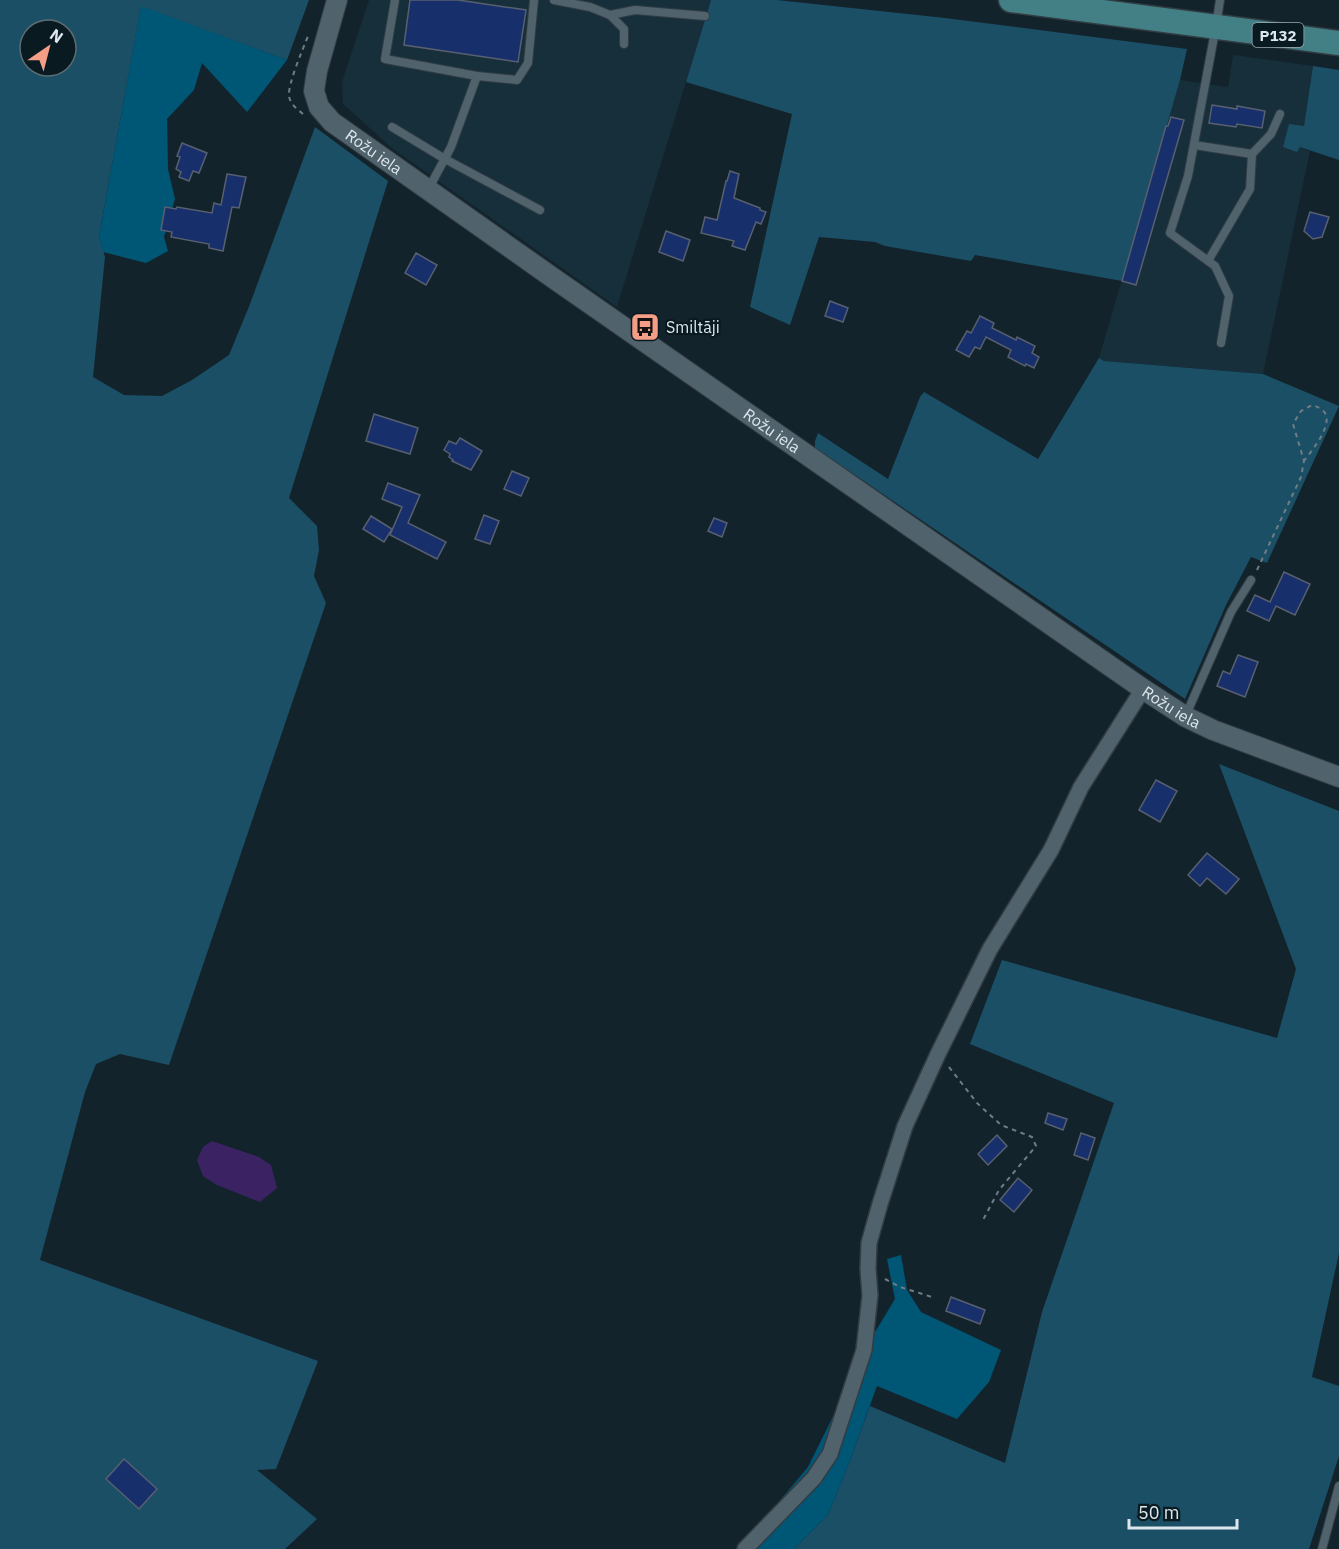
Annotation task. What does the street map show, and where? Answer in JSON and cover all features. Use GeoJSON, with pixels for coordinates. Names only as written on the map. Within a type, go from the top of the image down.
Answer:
{"type":"FeatureCollection","features":[{"type":"Feature","properties":{"kind":"main road","name":"P132"},"geometry":{"type":"LineString","coordinates":[[1011,0],[1339,44]]}},
{"type":"Feature","properties":{"kind":"street","name":"Rožu iela"},"geometry":{"type":"LineString","coordinates":[[337,0],[317,71],[314,91],[319,107],[332,122],[1186,717],[1213,730],[1339,777]]}},
{"type":"Feature","properties":{"kind":"street"},"geometry":{"type":"LineString","coordinates":[[744,1549],[814,1478],[830,1454],[864,1350],[870,1295],[869,1243],[906,1126],[938,1054],[990,949],[1051,850],[1081,787],[1143,689]]}},
{"type":"Feature","properties":{"kind":"lane"},"geometry":{"type":"LineString","coordinates":[[395,0],[385,60],[477,76],[517,80],[528,63],[534,0]]}},
{"type":"Feature","properties":{"kind":"lane"},"geometry":{"type":"LineString","coordinates":[[554,0],[590,6],[610,15],[624,29],[624,44]]}},
{"type":"Feature","properties":{"kind":"lane"},"geometry":{"type":"LineString","coordinates":[[1220,0],[1188,176],[1170,233],[1215,266],[1229,296],[1221,343]]}},
{"type":"Feature","properties":{"kind":"lane"},"geometry":{"type":"LineString","coordinates":[[610,15],[635,10],[705,16]]}},
{"type":"Feature","properties":{"kind":"lane"},"geometry":{"type":"LineString","coordinates":[[428,190],[451,147],[477,76]]}},
{"type":"Feature","properties":{"kind":"lane"},"geometry":{"type":"LineString","coordinates":[[1208,261],[1250,189],[1252,154],[1271,134],[1280,114]]}},
{"type":"Feature","properties":{"kind":"lane"},"geometry":{"type":"LineString","coordinates":[[392,127],[445,159],[540,210]]}},
{"type":"Feature","properties":{"kind":"lane"},"geometry":{"type":"LineString","coordinates":[[1194,145],[1252,154]]}},
{"type":"Feature","properties":{"kind":"lane"},"geometry":{"type":"LineString","coordinates":[[1186,717],[1231,612],[1251,580]]}},
{"type":"Feature","properties":{"kind":"lane"},"geometry":{"type":"LineString","coordinates":[[1322,1549],[1339,1486]]}},
{"type":"Feature","properties":{"kind":"path"},"geometry":{"type":"LineString","coordinates":[[1251,580],[1301,477],[1304,461],[1321,438],[1327,423],[1326,414],[1312,405],[1301,411],[1293,424],[1304,461]]}},
{"type":"Feature","properties":{"kind":"path"},"geometry":{"type":"LineString","coordinates":[[938,1054],[977,1103],[1001,1125],[1032,1137],[1036,1146],[999,1190],[983,1220]]}},
{"type":"Feature","properties":{"kind":"path"},"geometry":{"type":"LineString","coordinates":[[868,1269],[900,1287],[932,1298]]}},
{"type":"Feature","properties":{"kind":"shaded area"},"geometry":{"type":"Polygon","coordinates":[[[0,0],[309,0],[287,60],[141,7],[99,236],[105,257],[93,377],[124,395],[162,396],[192,380],[229,355],[315,127],[388,181],[289,498],[317,526],[319,550],[314,576],[326,603],[169,1065],[120,1054],[96,1064],[85,1092],[40,1260],[318,1361],[276,1469],[257,1470],[317,1519],[285,1549],[0,1549],[0,0]]]}},
{"type":"Feature","properties":{"kind":"shaded area"},"geometry":{"type":"Polygon","coordinates":[[[369,0],[711,0],[617,307],[393,149],[343,104],[342,82],[369,0]]]}},
{"type":"Feature","properties":{"kind":"shaded area"},"geometry":{"type":"Polygon","coordinates":[[[711,0],[777,0],[945,18],[1187,49],[1122,281],[975,255],[971,261],[885,246],[875,242],[819,237],[790,325],[750,307],[792,114],[686,82],[711,0]]]}},
{"type":"Feature","properties":{"kind":"shaded area"},"geometry":{"type":"Polygon","coordinates":[[[141,6],[287,60],[247,112],[202,63],[194,90],[167,119],[168,169],[175,199],[164,237],[168,251],[146,263],[103,252],[99,236],[141,6]]]}},
{"type":"Feature","properties":{"kind":"shaded area"},"geometry":{"type":"Polygon","coordinates":[[[1233,55],[1313,66],[1304,126],[1297,152],[1299,147],[1310,151],[1263,374],[1104,361],[1099,358],[1180,80],[1228,87],[1233,55]]]}},
{"type":"Feature","properties":{"kind":"shaded area"},"geometry":{"type":"Polygon","coordinates":[[[1313,66],[1339,70],[1339,160],[1300,147],[1297,152],[1283,147],[1289,124],[1304,126],[1313,66]]]}},
{"type":"Feature","properties":{"kind":"shaded area"},"geometry":{"type":"Polygon","coordinates":[[[1099,358],[1104,361],[1263,374],[1339,406],[1267,563],[1251,557],[1226,605],[1185,699],[815,448],[818,433],[888,479],[924,392],[1038,459],[1099,358]]]}},
{"type":"Feature","properties":{"kind":"shaded area"},"geometry":{"type":"Polygon","coordinates":[[[1219,764],[1339,811],[1339,1253],[1312,1377],[1339,1386],[1339,1456],[1309,1549],[794,1549],[828,1515],[870,1406],[1005,1463],[1042,1312],[1114,1103],[970,1044],[1002,960],[1277,1038],[1296,969],[1219,764]]]}},
{"type":"Feature","properties":{"kind":"shaded area"},"geometry":{"type":"Polygon","coordinates":[[[212,1141],[259,1157],[271,1165],[277,1188],[260,1202],[217,1185],[203,1176],[197,1160],[203,1147],[212,1141]]]}},
{"type":"Feature","properties":{"kind":"shaded area"},"geometry":{"type":"Polygon","coordinates":[[[901,1255],[907,1290],[921,1312],[1001,1350],[989,1382],[957,1419],[877,1386],[828,1515],[794,1549],[736,1549],[751,1535],[808,1467],[852,1378],[872,1344],[875,1332],[895,1299],[887,1259],[901,1255]]]}},
{"type":"Feature","properties":{"kind":"building"},"geometry":{"type":"Polygon","coordinates":[[[410,0],[458,0],[526,10],[518,62],[404,45],[410,0]]]}},
{"type":"Feature","properties":{"kind":"building"},"geometry":{"type":"Polygon","coordinates":[[[1212,105],[1237,109],[1237,106],[1265,111],[1262,128],[1209,123],[1212,105]]]}},
{"type":"Feature","properties":{"kind":"building"},"geometry":{"type":"Polygon","coordinates":[[[1171,117],[1184,120],[1136,285],[1122,281],[1166,126],[1171,117]]]}},
{"type":"Feature","properties":{"kind":"building"},"geometry":{"type":"Polygon","coordinates":[[[182,143],[207,153],[199,173],[193,171],[189,181],[179,177],[181,172],[176,169],[180,157],[177,156],[182,143]]]}},
{"type":"Feature","properties":{"kind":"building"},"geometry":{"type":"Polygon","coordinates":[[[730,171],[739,174],[734,198],[766,212],[761,224],[756,222],[745,250],[732,246],[734,241],[701,233],[705,217],[717,220],[730,171]]]}},
{"type":"Feature","properties":{"kind":"building"},"geometry":{"type":"Polygon","coordinates":[[[227,174],[246,177],[239,208],[232,207],[223,251],[209,248],[209,244],[171,237],[172,232],[161,230],[165,207],[212,213],[214,203],[221,205],[227,174]]]}},
{"type":"Feature","properties":{"kind":"building"},"geometry":{"type":"Polygon","coordinates":[[[1310,212],[1329,217],[1322,237],[1313,239],[1304,231],[1310,212]]]}},
{"type":"Feature","properties":{"kind":"building"},"geometry":{"type":"Polygon","coordinates":[[[666,231],[690,240],[683,261],[659,252],[666,231]]]}},
{"type":"Feature","properties":{"kind":"building"},"geometry":{"type":"Polygon","coordinates":[[[416,253],[437,265],[426,285],[405,273],[416,253]]]}},
{"type":"Feature","properties":{"kind":"building"},"geometry":{"type":"Polygon","coordinates":[[[830,301],[848,308],[843,322],[825,316],[830,301]]]}},
{"type":"Feature","properties":{"kind":"building"},"geometry":{"type":"Polygon","coordinates":[[[980,316],[994,323],[992,328],[1016,340],[1017,337],[1035,346],[1032,353],[1039,357],[1034,368],[1008,357],[1011,350],[986,337],[980,349],[975,347],[969,357],[956,350],[967,331],[971,333],[980,316]]]}},
{"type":"Feature","properties":{"kind":"building"},"geometry":{"type":"Polygon","coordinates":[[[374,414],[418,428],[410,454],[366,441],[374,414]]]}},
{"type":"Feature","properties":{"kind":"building"},"geometry":{"type":"Polygon","coordinates":[[[460,438],[482,451],[471,470],[452,461],[450,454],[444,450],[449,441],[456,444],[460,438]]]}},
{"type":"Feature","properties":{"kind":"building"},"geometry":{"type":"Polygon","coordinates":[[[512,471],[529,478],[521,496],[504,489],[512,471]]]}},
{"type":"Feature","properties":{"kind":"building"},"geometry":{"type":"Polygon","coordinates":[[[388,483],[420,495],[408,523],[446,542],[437,559],[390,535],[402,507],[382,499],[388,483]]]}},
{"type":"Feature","properties":{"kind":"building"},"geometry":{"type":"Polygon","coordinates":[[[484,515],[499,521],[490,544],[475,539],[484,515]]]}},
{"type":"Feature","properties":{"kind":"building"},"geometry":{"type":"Polygon","coordinates":[[[371,516],[392,529],[384,542],[363,529],[371,516]]]}},
{"type":"Feature","properties":{"kind":"building"},"geometry":{"type":"Polygon","coordinates":[[[714,518],[727,523],[722,537],[708,531],[714,518]]]}},
{"type":"Feature","properties":{"kind":"building"},"geometry":{"type":"Polygon","coordinates":[[[1284,572],[1310,584],[1295,615],[1276,606],[1269,621],[1247,611],[1255,595],[1270,602],[1284,572]]]}},
{"type":"Feature","properties":{"kind":"building"},"geometry":{"type":"Polygon","coordinates":[[[1238,655],[1258,662],[1245,697],[1217,686],[1223,671],[1230,674],[1238,655]]]}},
{"type":"Feature","properties":{"kind":"building"},"geometry":{"type":"Polygon","coordinates":[[[1156,780],[1177,791],[1160,822],[1139,810],[1156,780]]]}},
{"type":"Feature","properties":{"kind":"building"},"geometry":{"type":"Polygon","coordinates":[[[1207,853],[1239,879],[1226,894],[1207,878],[1200,886],[1188,875],[1207,853]]]}},
{"type":"Feature","properties":{"kind":"building"},"geometry":{"type":"Polygon","coordinates":[[[1048,1113],[1067,1119],[1063,1130],[1045,1123],[1048,1113]]]}},
{"type":"Feature","properties":{"kind":"building"},"geometry":{"type":"Polygon","coordinates":[[[1081,1133],[1095,1138],[1088,1160],[1074,1155],[1081,1133]]]}},
{"type":"Feature","properties":{"kind":"building"},"geometry":{"type":"Polygon","coordinates":[[[997,1135],[1007,1146],[988,1165],[978,1154],[997,1135]]]}},
{"type":"Feature","properties":{"kind":"building"},"geometry":{"type":"Polygon","coordinates":[[[1018,1178],[1032,1190],[1014,1212],[1000,1200],[1018,1178]]]}},
{"type":"Feature","properties":{"kind":"building"},"geometry":{"type":"Polygon","coordinates":[[[951,1297],[985,1310],[980,1324],[946,1311],[951,1297]]]}},
{"type":"Feature","properties":{"kind":"building"},"geometry":{"type":"Polygon","coordinates":[[[124,1459],[157,1489],[139,1509],[106,1479],[124,1459]]]}},
{"type":"Feature","properties":{"kind":"place","name":"Smiltāji"},"geometry":{"type":"Point","coordinates":[645,327]}}]}
